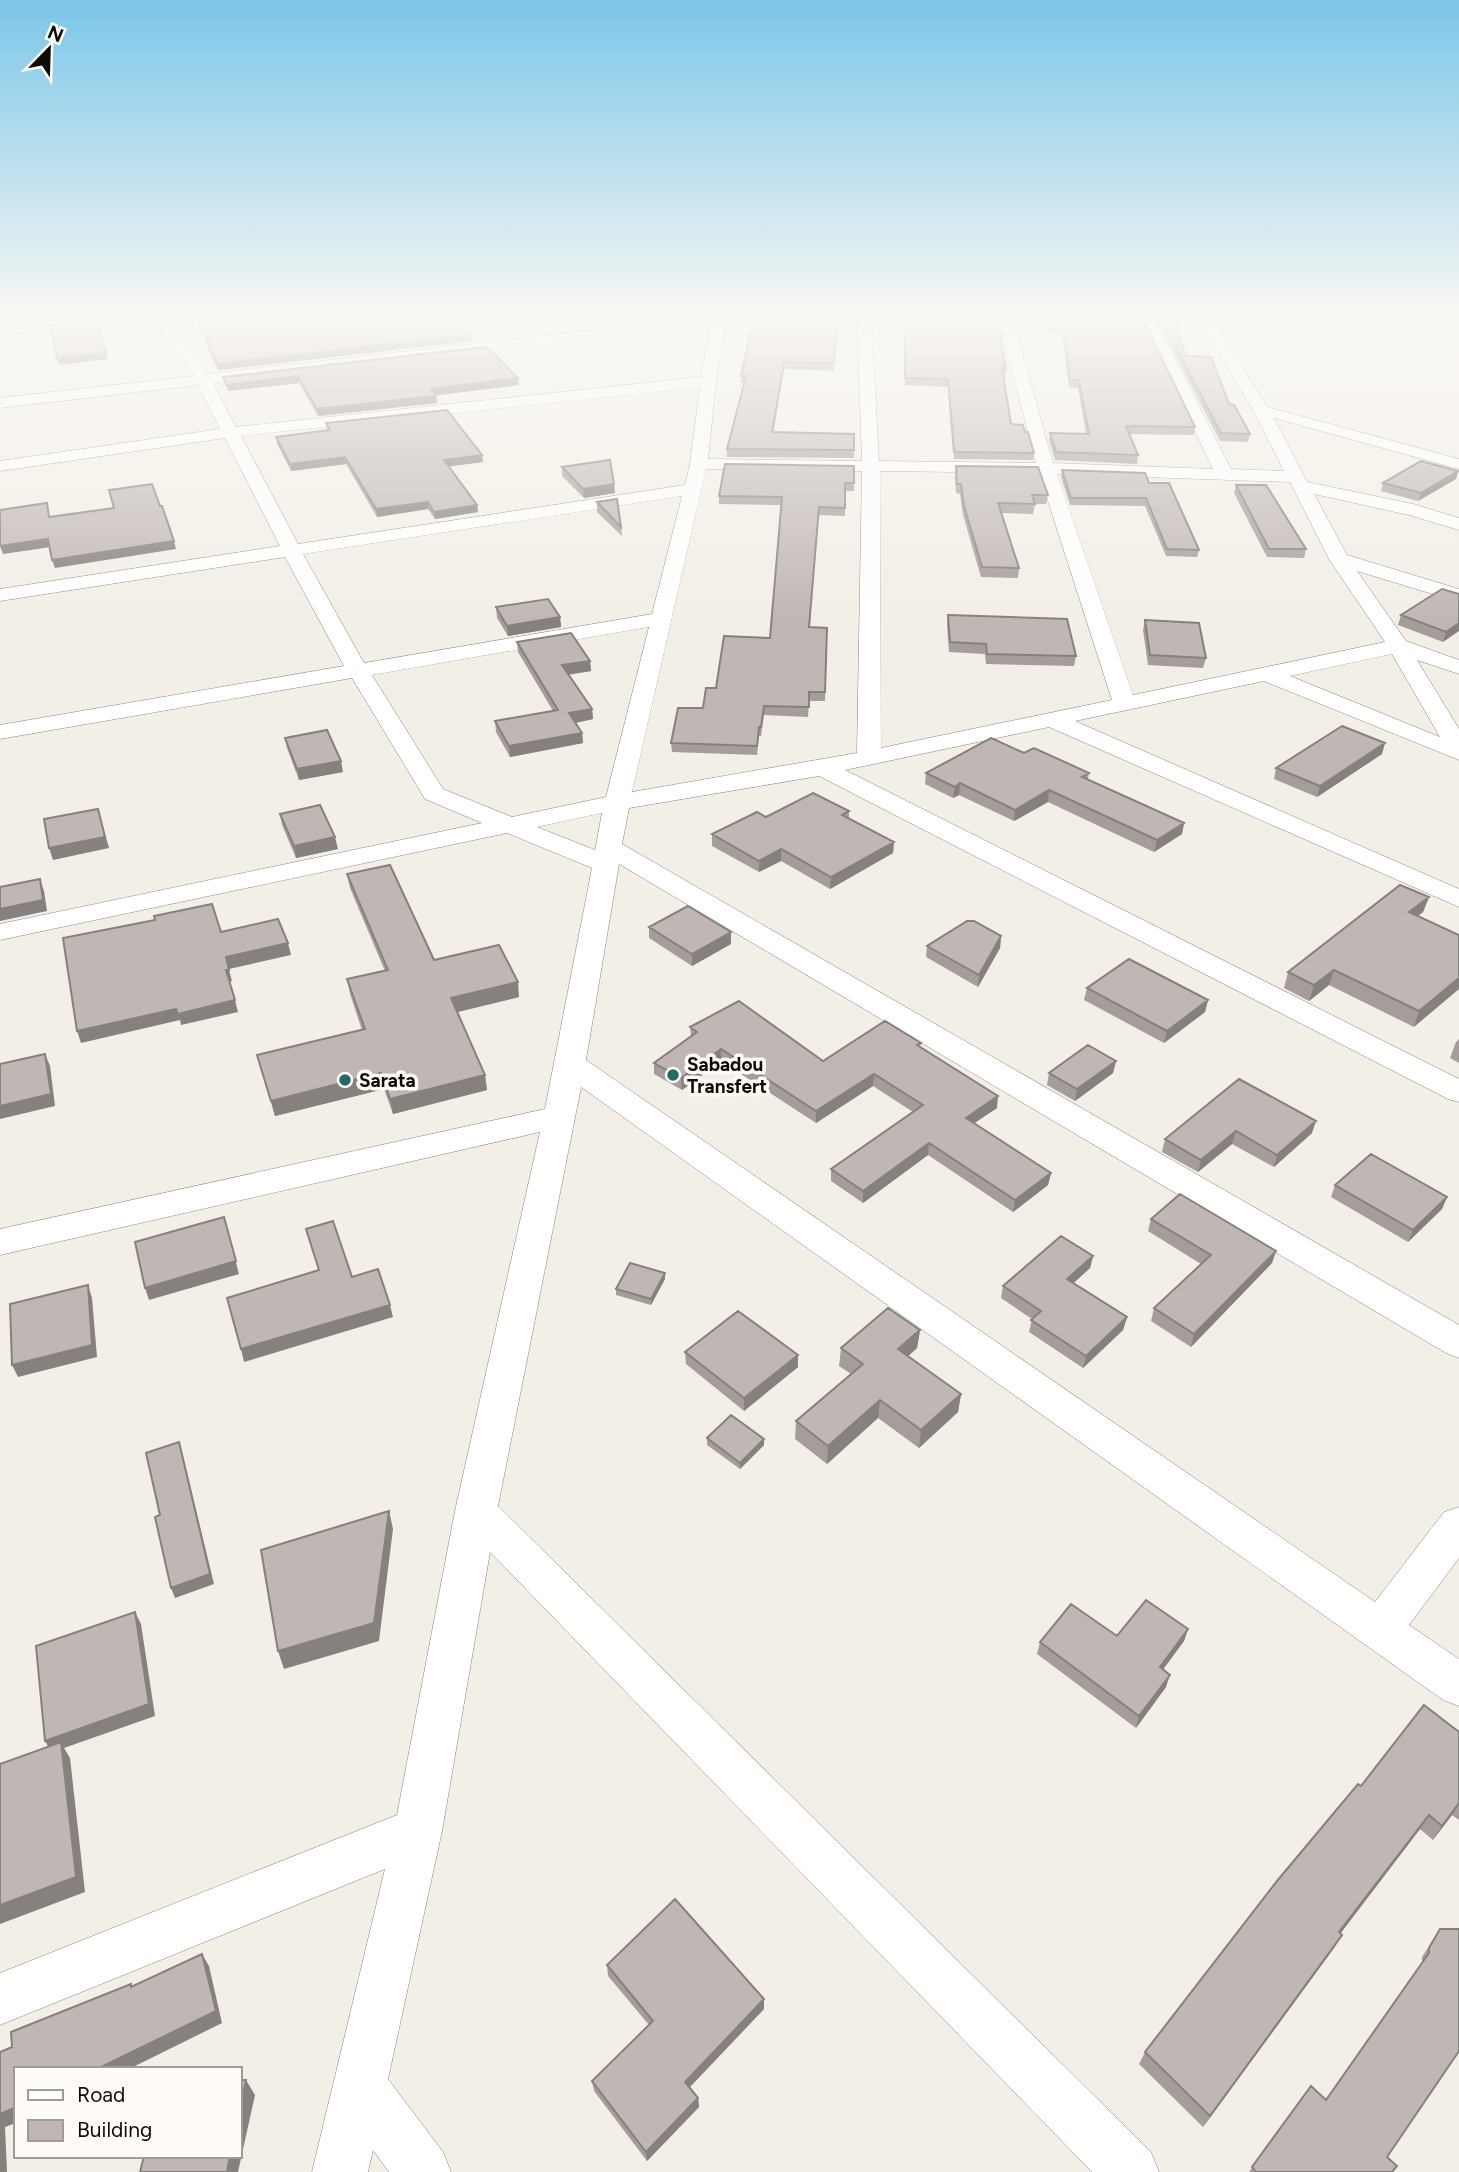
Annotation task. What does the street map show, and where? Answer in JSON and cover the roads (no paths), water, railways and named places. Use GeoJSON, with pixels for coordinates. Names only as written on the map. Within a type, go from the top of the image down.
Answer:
{"type":"FeatureCollection","features":[{"type":"Feature","properties":{"kind":"street"},"geometry":{"type":"LineString","coordinates":[[224,418],[290,549],[357,669],[434,794],[508,824],[607,856],[1459,1343]]}},
{"type":"Feature","properties":{"kind":"street"},"geometry":{"type":"LineString","coordinates":[[0,466],[232,432],[359,418]]}},
{"type":"Feature","properties":{"kind":"street"},"geometry":{"type":"LineString","coordinates":[[340,2172],[418,1831],[475,1511],[560,1116],[617,802],[696,477],[703,418]]}},
{"type":"Feature","properties":{"kind":"street"},"geometry":{"type":"LineString","coordinates":[[869,418],[871,464],[869,758]]}},
{"type":"Feature","properties":{"kind":"street"},"geometry":{"type":"LineString","coordinates":[[1033,418],[1046,468],[1124,703]]}},
{"type":"Feature","properties":{"kind":"street"},"geometry":{"type":"LineString","coordinates":[[1197,418],[1225,475]]}},
{"type":"Feature","properties":{"kind":"street"},"geometry":{"type":"LineString","coordinates":[[1265,418],[1339,559],[1398,646],[1459,751]]}},
{"type":"Feature","properties":{"kind":"street"},"geometry":{"type":"LineString","coordinates":[[1292,418],[1459,464]]}},
{"type":"Feature","properties":{"kind":"street"},"geometry":{"type":"LineString","coordinates":[[0,595],[290,549],[696,477],[871,464],[1225,475],[1299,482],[1459,524]]}},
{"type":"Feature","properties":{"kind":"street"},"geometry":{"type":"LineString","coordinates":[[1339,559],[1459,596]]}},
{"type":"Feature","properties":{"kind":"street"},"geometry":{"type":"LineString","coordinates":[[0,732],[661,619]]}},
{"type":"Feature","properties":{"kind":"street"},"geometry":{"type":"LineString","coordinates":[[0,932],[617,802],[822,768],[1398,646],[1459,667]]}},
{"type":"Feature","properties":{"kind":"street"},"geometry":{"type":"LineString","coordinates":[[1264,673],[1459,751]]}},
{"type":"Feature","properties":{"kind":"street"},"geometry":{"type":"LineString","coordinates":[[1053,720],[1459,898]]}},
{"type":"Feature","properties":{"kind":"street"},"geometry":{"type":"LineString","coordinates":[[822,768],[1459,1092]]}},
{"type":"Feature","properties":{"kind":"street"},"geometry":{"type":"LineString","coordinates":[[569,1063],[1459,1685]]}},
{"type":"Feature","properties":{"kind":"street"},"geometry":{"type":"LineString","coordinates":[[0,1242],[560,1116]]}},
{"type":"Feature","properties":{"kind":"street"},"geometry":{"type":"LineString","coordinates":[[475,1511],[1131,2172]]}},
{"type":"Feature","properties":{"kind":"street"},"geometry":{"type":"LineString","coordinates":[[1380,1630],[1459,1525]]}},
{"type":"Feature","properties":{"kind":"street"},"geometry":{"type":"LineString","coordinates":[[0,1999],[418,1831]]}},
{"type":"Feature","properties":{"kind":"street"},"geometry":{"type":"LineString","coordinates":[[360,2086],[423,2172]]}},
{"type":"Feature","properties":{"kind":"place","name":"Sabadou Transfert"},"geometry":{"type":"Point","coordinates":[673,1075]}},
{"type":"Feature","properties":{"kind":"place","name":"Sarata"},"geometry":{"type":"Point","coordinates":[345,1080]}}]}
